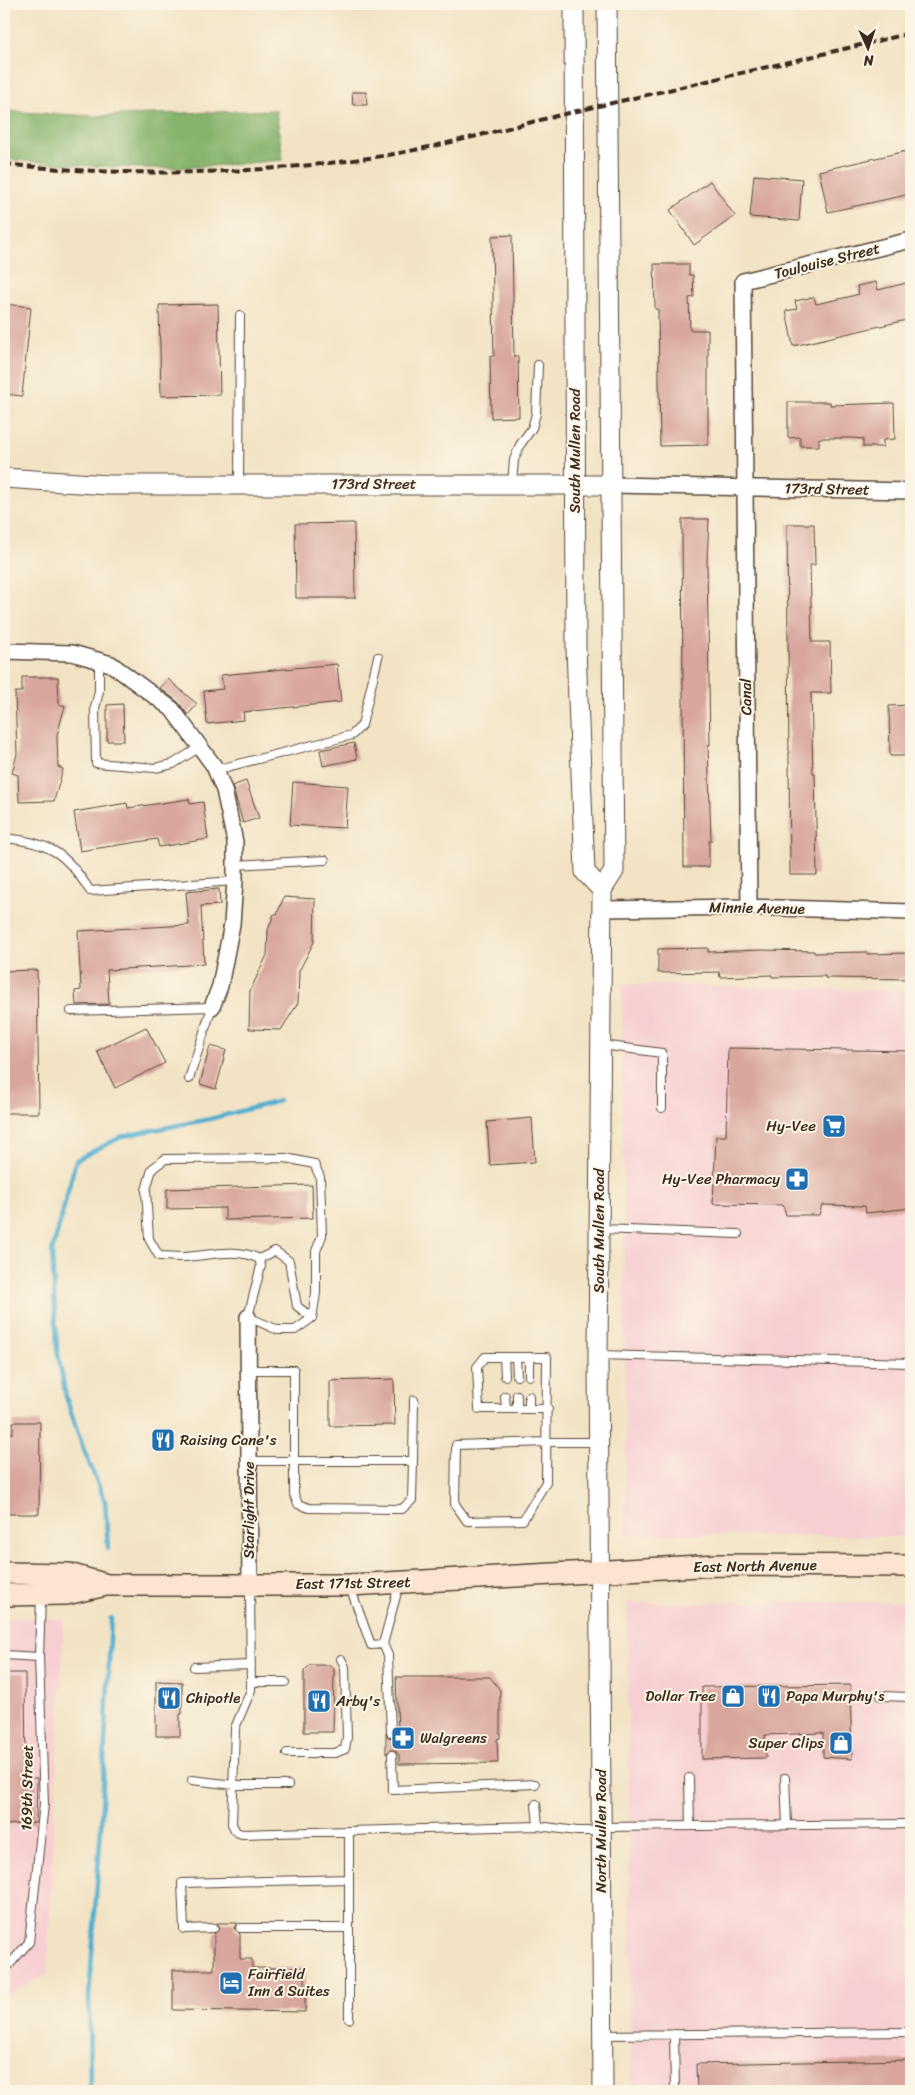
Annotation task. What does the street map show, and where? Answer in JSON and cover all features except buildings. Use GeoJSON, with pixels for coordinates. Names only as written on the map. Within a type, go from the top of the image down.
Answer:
{"type":"FeatureCollection","features":[{"type":"Feature","properties":{"kind":"main road","name":"East North Avenue"},"geometry":{"type":"LineString","coordinates":[[599,1571],[718,1565],[911,1566]]}},
{"type":"Feature","properties":{"kind":"main road","name":"East 171st Street"},"geometry":{"type":"LineString","coordinates":[[4,1595],[66,1594],[106,1585],[349,1585],[599,1571]]}},
{"type":"Feature","properties":{"kind":"main road","name":"East 171st Street"},"geometry":{"type":"LineString","coordinates":[[4,1573],[69,1574],[106,1585]]}},
{"type":"Feature","properties":{"kind":"main road"},"geometry":{"type":"LineString","coordinates":[[4,1582],[36,1574]]}},
{"type":"Feature","properties":{"kind":"street","name":"South Mullen Road"},"geometry":{"type":"LineString","coordinates":[[574,4],[576,649],[585,872],[602,890]]}},
{"type":"Feature","properties":{"kind":"street","name":"South Mullen Road"},"geometry":{"type":"LineString","coordinates":[[599,1571],[598,1355],[602,890],[614,871],[607,4]]}},
{"type":"Feature","properties":{"kind":"street","name":"Toulouise Street"},"geometry":{"type":"LineString","coordinates":[[744,486],[743,282],[911,240]]}},
{"type":"Feature","properties":{"kind":"street","name":"173rd Street"},"geometry":{"type":"LineString","coordinates":[[4,478],[108,485],[575,483],[911,491]]}},
{"type":"Feature","properties":{"kind":"street","name":"Canal"},"geometry":{"type":"LineString","coordinates":[[744,486],[749,907]]}},
{"type":"Feature","properties":{"kind":"street"},"geometry":{"type":"LineString","coordinates":[[4,651],[72,653],[111,664],[172,709],[215,770],[224,790],[235,842],[235,881],[228,942],[220,986],[212,1007]]}},
{"type":"Feature","properties":{"kind":"street","name":"Minnie Avenue"},"geometry":{"type":"LineString","coordinates":[[602,909],[749,907],[911,912]]}},
{"type":"Feature","properties":{"kind":"street","name":"Starlight Drive"},"geometry":{"type":"LineString","coordinates":[[248,1317],[250,1584]]}},
{"type":"Feature","properties":{"kind":"street","name":"North Mullen Road"},"geometry":{"type":"LineString","coordinates":[[599,1571],[603,2091]]}},
{"type":"Feature","properties":{"kind":"lane"},"geometry":{"type":"LineString","coordinates":[[239,484],[240,315]]}},
{"type":"Feature","properties":{"kind":"lane"},"geometry":{"type":"LineString","coordinates":[[512,483],[514,460],[520,445],[532,428],[536,414],[538,365]]}},
{"type":"Feature","properties":{"kind":"lane"},"geometry":{"type":"LineString","coordinates":[[215,770],[352,735],[362,725],[378,657]]}},
{"type":"Feature","properties":{"kind":"lane"},"geometry":{"type":"LineString","coordinates":[[99,661],[99,691],[95,708],[96,764],[155,768],[174,764],[200,747]]}},
{"type":"Feature","properties":{"kind":"lane"},"geometry":{"type":"LineString","coordinates":[[4,838],[29,840],[45,845],[63,857],[79,874],[90,891],[235,881]]}},
{"type":"Feature","properties":{"kind":"lane"},"geometry":{"type":"LineString","coordinates":[[235,865],[325,860]]}},
{"type":"Feature","properties":{"kind":"lane"},"geometry":{"type":"LineString","coordinates":[[71,1011],[212,1007],[188,1079]]}},
{"type":"Feature","properties":{"kind":"lane"},"geometry":{"type":"LineString","coordinates":[[600,1045],[662,1052],[662,1108]]}},
{"type":"Feature","properties":{"kind":"lane"},"geometry":{"type":"LineString","coordinates":[[259,1258],[261,1266],[248,1317],[278,1330],[295,1330],[312,1318],[316,1293],[316,1251],[322,1236],[320,1177],[314,1164],[286,1158],[165,1160],[152,1169],[146,1190],[149,1239],[160,1256],[184,1257],[225,1253],[250,1254],[259,1258],[276,1251],[289,1261],[297,1306],[312,1318]]}},
{"type":"Feature","properties":{"kind":"lane"},"geometry":{"type":"LineString","coordinates":[[599,1229],[738,1234]]}},
{"type":"Feature","properties":{"kind":"lane"},"geometry":{"type":"LineString","coordinates":[[598,1355],[911,1363]]}},
{"type":"Feature","properties":{"kind":"lane"},"geometry":{"type":"LineString","coordinates":[[548,1409],[478,1409],[477,1367],[485,1357],[547,1357],[548,1409],[548,1442],[546,1482],[523,1520],[467,1521],[456,1504],[456,1445],[548,1442],[598,1442]]}},
{"type":"Feature","properties":{"kind":"lane"},"geometry":{"type":"LineString","coordinates":[[504,1357],[505,1376]]}},
{"type":"Feature","properties":{"kind":"lane"},"geometry":{"type":"LineString","coordinates":[[516,1357],[517,1376]]}},
{"type":"Feature","properties":{"kind":"lane"},"geometry":{"type":"LineString","coordinates":[[529,1357],[529,1376]]}},
{"type":"Feature","properties":{"kind":"lane"},"geometry":{"type":"LineString","coordinates":[[248,1370],[294,1370],[294,1494],[298,1504],[309,1508],[402,1508],[412,1500],[414,1400]]}},
{"type":"Feature","properties":{"kind":"lane"},"geometry":{"type":"LineString","coordinates":[[517,1395],[517,1409]]}},
{"type":"Feature","properties":{"kind":"lane"},"geometry":{"type":"LineString","coordinates":[[505,1396],[506,1409]]}},
{"type":"Feature","properties":{"kind":"lane"},"geometry":{"type":"LineString","coordinates":[[529,1396],[530,1409]]}},
{"type":"Feature","properties":{"kind":"lane"},"geometry":{"type":"LineString","coordinates":[[249,1461],[413,1461]]}},
{"type":"Feature","properties":{"kind":"lane"},"geometry":{"type":"LineString","coordinates":[[391,1732],[388,1655],[383,1644],[399,1583]]}},
{"type":"Feature","properties":{"kind":"lane"},"geometry":{"type":"LineString","coordinates":[[250,1584],[251,1690],[234,1728],[232,1824],[234,1830],[239,1833],[349,1832],[538,1826],[577,1831],[690,1826],[911,1824]]}},
{"type":"Feature","properties":{"kind":"lane"},"geometry":{"type":"LineString","coordinates":[[349,1585],[371,1645],[383,1644]]}},
{"type":"Feature","properties":{"kind":"lane","name":"169th Street"},"geometry":{"type":"LineString","coordinates":[[4,1971],[29,1942],[44,1804],[40,1657],[42,1595]]}},
{"type":"Feature","properties":{"kind":"lane"},"geometry":{"type":"LineString","coordinates":[[4,1655],[40,1657]]}},
{"type":"Feature","properties":{"kind":"lane"},"geometry":{"type":"LineString","coordinates":[[287,1753],[336,1753],[345,1749],[347,1737],[345,1667],[341,1659]]}},
{"type":"Feature","properties":{"kind":"lane"},"geometry":{"type":"LineString","coordinates":[[194,1667],[251,1664]]}},
{"type":"Feature","properties":{"kind":"lane"},"geometry":{"type":"LineString","coordinates":[[251,1682],[285,1682]]}},
{"type":"Feature","properties":{"kind":"lane"},"geometry":{"type":"LineString","coordinates":[[882,1696],[911,1697]]}},
{"type":"Feature","properties":{"kind":"lane"},"geometry":{"type":"LineString","coordinates":[[392,1755],[393,1790],[535,1784]]}},
{"type":"Feature","properties":{"kind":"lane"},"geometry":{"type":"LineString","coordinates":[[689,1778],[690,1826]]}},
{"type":"Feature","properties":{"kind":"lane"},"geometry":{"type":"LineString","coordinates":[[785,1778],[787,1825]]}},
{"type":"Feature","properties":{"kind":"lane"},"geometry":{"type":"LineString","coordinates":[[192,1780],[234,1786],[288,1785]]}},
{"type":"Feature","properties":{"kind":"lane"},"geometry":{"type":"LineString","coordinates":[[536,1804],[538,1826]]}},
{"type":"Feature","properties":{"kind":"lane"},"geometry":{"type":"LineString","coordinates":[[349,1832],[349,2019]]}},
{"type":"Feature","properties":{"kind":"lane"},"geometry":{"type":"LineString","coordinates":[[214,1928],[184,1929],[182,1883],[349,1879]]}},
{"type":"Feature","properties":{"kind":"lane"},"geometry":{"type":"LineString","coordinates":[[240,1928],[349,1928]]}},
{"type":"Feature","properties":{"kind":"lane"},"geometry":{"type":"LineString","coordinates":[[602,2035],[911,2032]]}},
{"type":"Feature","properties":{"kind":"lane"},"geometry":{"type":"LineString","coordinates":[[674,2034],[675,2091]]}},
{"type":"Feature","properties":{"kind":"shaded area"},"geometry":{"type":"Polygon","coordinates":[[[622,984],[911,991],[911,1537],[626,1534],[622,984]]]}},
{"type":"Feature","properties":{"kind":"shaded area"},"geometry":{"type":"Polygon","coordinates":[[[911,1602],[911,2091],[631,2091],[627,1603],[911,1602]]]}},
{"type":"Feature","properties":{"kind":"shaded area"},"geometry":{"type":"Polygon","coordinates":[[[4,1618],[64,1619],[47,1974],[4,1997],[4,1618]]]}},
{"type":"Feature","properties":{"kind":"green space"},"geometry":{"type":"Polygon","coordinates":[[[276,110],[283,160],[159,168],[90,166],[4,159],[4,111],[93,116],[276,110]]]}},
{"type":"Feature","properties":{"kind":"waterway"},"geometry":{"type":"LineString","coordinates":[[108,1549],[105,1501],[83,1448],[66,1397],[57,1349],[52,1252],[76,1160],[123,1136],[210,1119],[279,1101]]}},
{"type":"Feature","properties":{"kind":"waterway"},"geometry":{"type":"LineString","coordinates":[[90,2091],[89,1997],[101,1827],[111,1618]]}},
{"type":"Feature","properties":{"kind":"railway"},"geometry":{"type":"LineString","coordinates":[[4,164],[95,171],[187,172],[278,168],[369,158],[446,143],[911,33]]}},
{"type":"Feature","properties":{"kind":"place","name":"Hy-Vee"},"geometry":{"type":"Point","coordinates":[834,1126]}},
{"type":"Feature","properties":{"kind":"place","name":"Hy-Vee Pharmacy"},"geometry":{"type":"Point","coordinates":[797,1179]}},
{"type":"Feature","properties":{"kind":"place","name":"Raising Cane's"},"geometry":{"type":"Point","coordinates":[163,1440]}},
{"type":"Feature","properties":{"kind":"place","name":"Dollar Tree"},"geometry":{"type":"Point","coordinates":[733,1696]}},
{"type":"Feature","properties":{"kind":"place","name":"Papa Murphy's"},"geometry":{"type":"Point","coordinates":[769,1696]}},
{"type":"Feature","properties":{"kind":"place","name":"Chipotle"},"geometry":{"type":"Point","coordinates":[169,1698]}},
{"type":"Feature","properties":{"kind":"place","name":"Arby's"},"geometry":{"type":"Point","coordinates":[319,1701]}},
{"type":"Feature","properties":{"kind":"place","name":"Walgreens"},"geometry":{"type":"Point","coordinates":[403,1738]}},
{"type":"Feature","properties":{"kind":"place","name":"Super Clips"},"geometry":{"type":"Point","coordinates":[841,1743]}},
{"type":"Feature","properties":{"kind":"place","name":"Fairfield Inn & Suites"},"geometry":{"type":"Point","coordinates":[231,1983]}}]}
